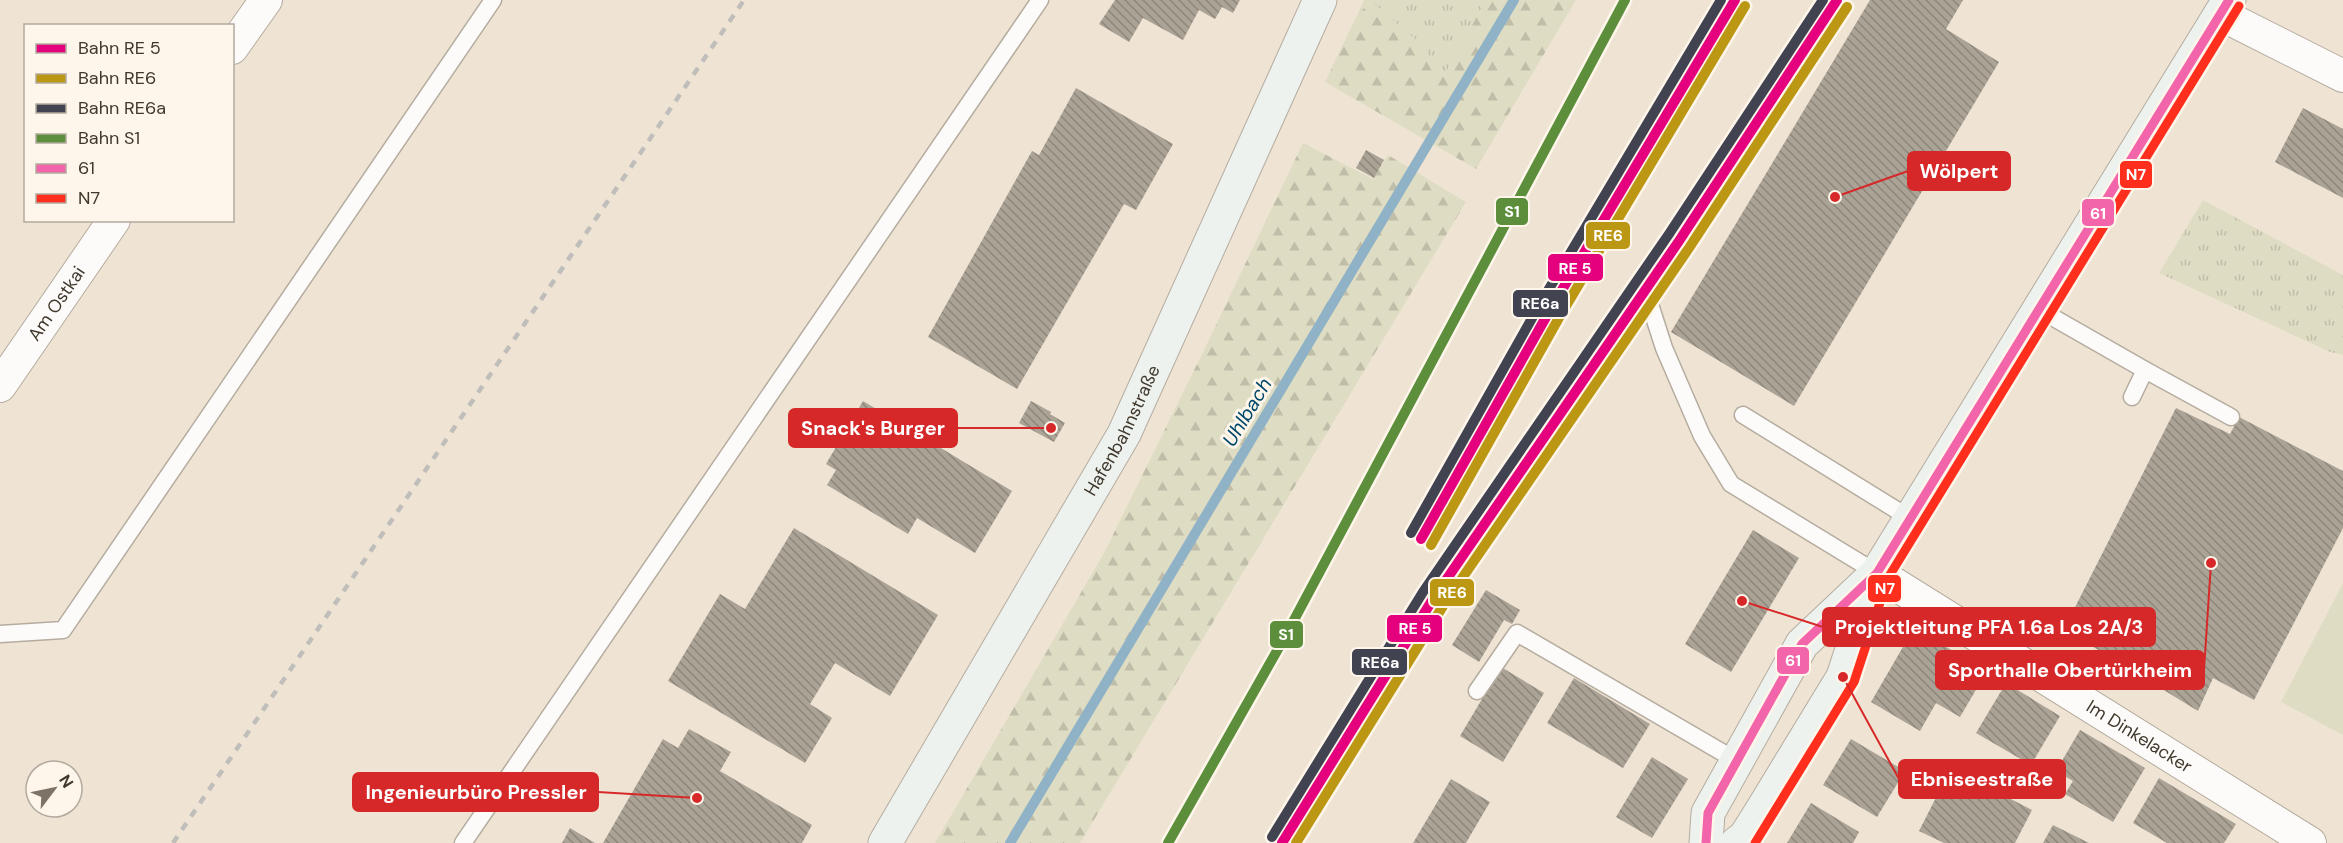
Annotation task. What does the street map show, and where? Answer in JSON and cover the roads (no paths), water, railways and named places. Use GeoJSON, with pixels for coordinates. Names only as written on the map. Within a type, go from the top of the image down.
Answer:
{"type":"FeatureCollection","features":[{"type":"Feature","properties":{"kind":"street"},"geometry":{"type":"LineString","coordinates":[[234,45],[266,0]]}},
{"type":"Feature","properties":{"kind":"street","name":"Hafenbahnstraße"},"geometry":{"type":"LineString","coordinates":[[885,843],[1124,434],[1320,0]]}},
{"type":"Feature","properties":{"kind":"street"},"geometry":{"type":"LineString","coordinates":[[1706,843],[1708,813],[1802,644],[1877,573],[2224,7],[2343,76]]}},
{"type":"Feature","properties":{"kind":"street","name":"Am Ostkai"},"geometry":{"type":"LineString","coordinates":[[0,386],[113,222]]}},
{"type":"Feature","properties":{"kind":"street"},"geometry":{"type":"LineString","coordinates":[[1737,843],[1745,837],[1844,677],[1877,573]]}},
{"type":"Feature","properties":{"kind":"street","name":"Im Dinkelacker"},"geometry":{"type":"LineString","coordinates":[[1877,573],[2265,831],[2310,843]]}},
{"type":"Feature","properties":{"kind":"lane"},"geometry":{"type":"LineString","coordinates":[[0,634],[63,630],[493,0]]}},
{"type":"Feature","properties":{"kind":"lane"},"geometry":{"type":"LineString","coordinates":[[463,843],[1041,0]]}},
{"type":"Feature","properties":{"kind":"lane"},"geometry":{"type":"LineString","coordinates":[[1646,292],[1664,348],[1702,436],[1731,484],[1877,573]]}},
{"type":"Feature","properties":{"kind":"lane"},"geometry":{"type":"LineString","coordinates":[[2040,310],[2231,417]]}},
{"type":"Feature","properties":{"kind":"lane"},"geometry":{"type":"LineString","coordinates":[[2132,397],[2145,370]]}},
{"type":"Feature","properties":{"kind":"lane"},"geometry":{"type":"LineString","coordinates":[[1743,415],[1911,519]]}},
{"type":"Feature","properties":{"kind":"lane"},"geometry":{"type":"LineString","coordinates":[[1477,691],[1517,633],[1737,761]]}},
{"type":"Feature","properties":{"kind":"waterway","name":"Uhlbach"},"geometry":{"type":"LineString","coordinates":[[1010,843],[1514,0]]}},
{"type":"Feature","properties":{"kind":"railway"},"geometry":{"type":"LineString","coordinates":[[173,843],[744,0]]}},
{"type":"Feature","properties":{"kind":"rail line","name":"S1"},"geometry":{"type":"LineString","coordinates":[[1168,843],[1286,635],[1625,0]]}},
{"type":"Feature","properties":{"kind":"rail line","name":"RE6a"},"geometry":{"type":"LineString","coordinates":[[1411,533],[1540,304],[1721,0]]}},
{"type":"Feature","properties":{"kind":"rail line","name":"RE6a"},"geometry":{"type":"LineString","coordinates":[[1272,837],[1423,592],[1669,234],[1823,0]]}},
{"type":"Feature","properties":{"kind":"rail line","name":"RE6"},"geometry":{"type":"LineString","coordinates":[[1431,545],[1560,316],[1745,6]]}},
{"type":"Feature","properties":{"kind":"rail line","name":"RE6"},"geometry":{"type":"LineString","coordinates":[[1296,843],[1443,606],[1689,248],[1847,7]]}},
{"type":"Feature","properties":{"kind":"place","name":"Wölpert"},"geometry":{"type":"Point","coordinates":[1835,197]}},
{"type":"Feature","properties":{"kind":"place","name":"Snack's Burger"},"geometry":{"type":"Point","coordinates":[1051,428]}},
{"type":"Feature","properties":{"kind":"place","name":"Sporthalle Obertürkheim"},"geometry":{"type":"Point","coordinates":[2211,563]}},
{"type":"Feature","properties":{"kind":"place","name":"Projektleitung PFA 1.6a Los 2A/3"},"geometry":{"type":"Point","coordinates":[1742,601]}},
{"type":"Feature","properties":{"kind":"place","name":"Ebniseestraße"},"geometry":{"type":"Point","coordinates":[1843,677]}},
{"type":"Feature","properties":{"kind":"place","name":"Ingenieurbüro Pressler"},"geometry":{"type":"Point","coordinates":[697,798]}}]}
